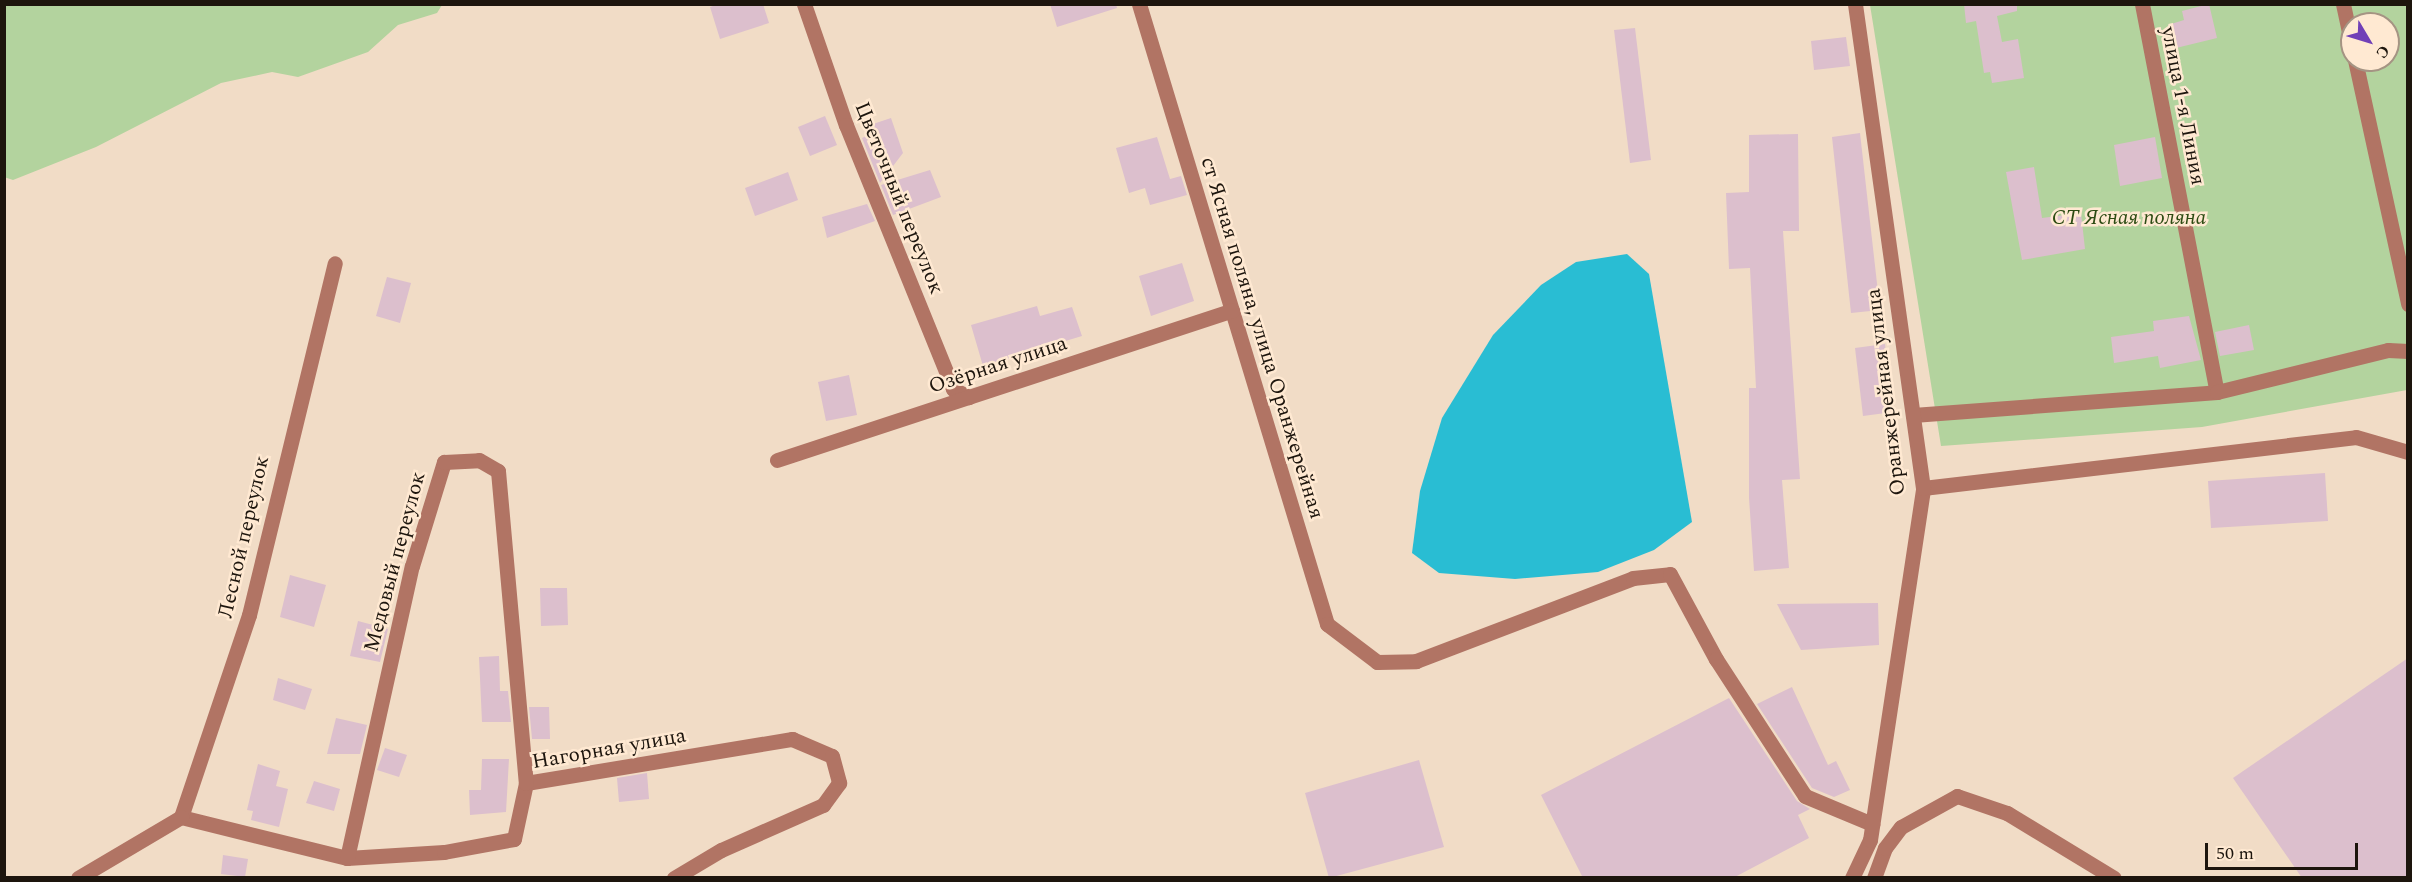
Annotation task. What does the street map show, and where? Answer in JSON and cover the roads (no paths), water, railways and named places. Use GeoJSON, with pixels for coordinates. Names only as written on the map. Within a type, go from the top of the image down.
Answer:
{"type":"FeatureCollection","features":[{"type":"Feature","properties":{"kind":"street","name":"Цветочный переулок"},"geometry":{"type":"LineString","coordinates":[[804,4],[846,125],[953,389],[969,397]]}},
{"type":"Feature","properties":{"kind":"street","name":"ст Ясная поляна, улица Оранжерейная"},"geometry":{"type":"LineString","coordinates":[[1139,4],[1327,624],[1377,662],[1416,661],[1633,578],[1670,574],[1716,659],[1805,796],[1872,824]]}},
{"type":"Feature","properties":{"kind":"street","name":"Оранжерейная улица"},"geometry":{"type":"LineString","coordinates":[[1852,878],[1872,824],[1923,489],[1855,4]]}},
{"type":"Feature","properties":{"kind":"street","name":"улица 1-я Линия"},"geometry":{"type":"LineString","coordinates":[[2142,4],[2217,392]]}},
{"type":"Feature","properties":{"kind":"street"},"geometry":{"type":"LineString","coordinates":[[2358,72],[2408,304]]}},
{"type":"Feature","properties":{"kind":"street","name":"Лесной переулок"},"geometry":{"type":"LineString","coordinates":[[181,817],[249,615],[335,263]]}},
{"type":"Feature","properties":{"kind":"street","name":"Озёрная улица"},"geometry":{"type":"LineString","coordinates":[[777,460],[1232,310]]}},
{"type":"Feature","properties":{"kind":"street"},"geometry":{"type":"LineString","coordinates":[[1913,415],[2217,392],[2388,350],[2408,351]]}},
{"type":"Feature","properties":{"kind":"street"},"geometry":{"type":"LineString","coordinates":[[1923,489],[2356,437],[2408,452]]}},
{"type":"Feature","properties":{"kind":"street","name":"Медовый переулок"},"geometry":{"type":"LineString","coordinates":[[347,858],[412,566],[444,462],[479,460],[498,471],[526,783]]}},
{"type":"Feature","properties":{"kind":"street","name":"Нагорная улица"},"geometry":{"type":"LineString","coordinates":[[181,817],[347,858],[444,852],[514,839],[526,783],[792,739],[832,756],[839,783],[823,805],[721,850],[674,878]]}},
{"type":"Feature","properties":{"kind":"street"},"geometry":{"type":"LineString","coordinates":[[1874,878],[1885,848],[1901,827],[1957,796],[2007,813],[2114,878]]}},
{"type":"Feature","properties":{"kind":"street"},"geometry":{"type":"LineString","coordinates":[[78,878],[181,817]]}},
{"type":"Feature","properties":{"kind":"water"},"geometry":{"type":"Polygon","coordinates":[[[1627,254],[1649,274],[1692,522],[1654,550],[1598,572],[1515,579],[1439,573],[1412,553],[1420,491],[1442,418],[1493,335],[1541,285],[1576,262],[1627,254]]]}},
{"type":"Feature","properties":{"kind":"park label","name":"СТ Ясная поляна"},"geometry":{"type":"Point","coordinates":[2129,218]}}]}
